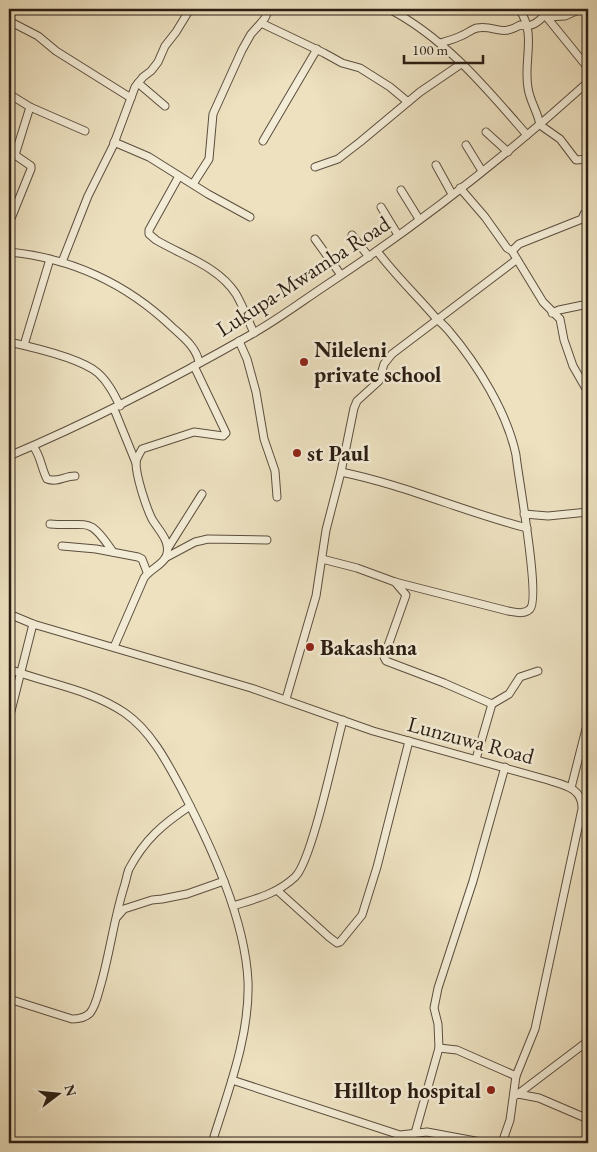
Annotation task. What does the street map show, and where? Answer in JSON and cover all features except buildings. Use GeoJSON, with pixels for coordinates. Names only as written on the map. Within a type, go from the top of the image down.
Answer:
{"type":"FeatureCollection","features":[{"type":"Feature","properties":{"kind":"street"},"geometry":{"type":"LineString","coordinates":[[62,262],[88,196],[114,142],[138,83],[158,62],[165,46],[190,9]]}},
{"type":"Feature","properties":{"kind":"street"},"geometry":{"type":"LineString","coordinates":[[193,184],[209,159],[213,114],[242,50],[251,34],[265,18],[269,9]]}},
{"type":"Feature","properties":{"kind":"street"},"geometry":{"type":"LineString","coordinates":[[389,9],[440,43],[527,135]]}},
{"type":"Feature","properties":{"kind":"street"},"geometry":{"type":"LineString","coordinates":[[519,9],[523,14],[530,44],[526,58],[528,88],[540,125],[560,139],[576,160],[588,159]]}},
{"type":"Feature","properties":{"kind":"street"},"geometry":{"type":"LineString","coordinates":[[440,43],[461,36],[474,29],[486,27],[503,32],[520,25],[527,27],[537,24],[545,15],[547,17],[565,16],[581,9]]}},
{"type":"Feature","properties":{"kind":"street"},"geometry":{"type":"LineString","coordinates":[[547,17],[588,68]]}},
{"type":"Feature","properties":{"kind":"street"},"geometry":{"type":"LineString","coordinates":[[9,21],[38,36],[56,51],[131,98]]}},
{"type":"Feature","properties":{"kind":"street"},"geometry":{"type":"LineString","coordinates":[[261,23],[342,63],[360,68],[408,102]]}},
{"type":"Feature","properties":{"kind":"street"},"geometry":{"type":"LineString","coordinates":[[263,141],[317,49]]}},
{"type":"Feature","properties":{"kind":"street"},"geometry":{"type":"LineString","coordinates":[[315,167],[338,159],[420,92],[461,64]]}},
{"type":"Feature","properties":{"kind":"street","name":"Lukupa-Mwamba Road"},"geometry":{"type":"LineString","coordinates":[[9,456],[117,407],[254,333],[369,257],[420,219],[508,152],[588,82]]}},
{"type":"Feature","properties":{"kind":"street"},"geometry":{"type":"LineString","coordinates":[[138,83],[165,106]]}},
{"type":"Feature","properties":{"kind":"street"},"geometry":{"type":"LineString","coordinates":[[9,94],[30,107],[85,131]]}},
{"type":"Feature","properties":{"kind":"street"},"geometry":{"type":"LineString","coordinates":[[9,236],[10,221],[31,169],[31,166],[15,154],[30,107]]}},
{"type":"Feature","properties":{"kind":"street"},"geometry":{"type":"LineString","coordinates":[[486,132],[508,152]]}},
{"type":"Feature","properties":{"kind":"street"},"geometry":{"type":"LineString","coordinates":[[114,142],[149,157],[250,217]]}},
{"type":"Feature","properties":{"kind":"street"},"geometry":{"type":"LineString","coordinates":[[466,145],[482,171]]}},
{"type":"Feature","properties":{"kind":"street"},"geometry":{"type":"LineString","coordinates":[[436,165],[452,194]]}},
{"type":"Feature","properties":{"kind":"street"},"geometry":{"type":"LineString","coordinates":[[179,176],[149,230],[149,234],[170,248],[203,265],[228,285],[242,305],[254,333]]}},
{"type":"Feature","properties":{"kind":"street"},"geometry":{"type":"LineString","coordinates":[[460,188],[485,217],[507,248],[512,250],[516,260],[552,313],[560,319],[564,340],[573,366],[588,389]]}},
{"type":"Feature","properties":{"kind":"street"},"geometry":{"type":"LineString","coordinates":[[402,190],[420,219]]}},
{"type":"Feature","properties":{"kind":"street"},"geometry":{"type":"LineString","coordinates":[[381,207],[398,235]]}},
{"type":"Feature","properties":{"kind":"street"},"geometry":{"type":"LineString","coordinates":[[512,250],[519,244],[582,218],[584,214]]}},
{"type":"Feature","properties":{"kind":"street"},"geometry":{"type":"LineString","coordinates":[[352,235],[369,257]]}},
{"type":"Feature","properties":{"kind":"street"},"geometry":{"type":"LineString","coordinates":[[314,239],[341,276]]}},
{"type":"Feature","properties":{"kind":"street"},"geometry":{"type":"LineString","coordinates":[[322,559],[357,568],[394,582],[508,611],[524,613],[532,606],[534,598],[527,528],[513,442],[502,414],[466,353],[448,329],[388,266],[377,251]]}},
{"type":"Feature","properties":{"kind":"street"},"geometry":{"type":"LineString","coordinates":[[9,252],[29,254],[62,262],[120,286],[158,314],[198,355],[197,364],[226,434],[223,436],[194,432],[186,434],[154,446],[143,448],[136,462]]}},
{"type":"Feature","properties":{"kind":"street"},"geometry":{"type":"LineString","coordinates":[[24,345],[50,259]]}},
{"type":"Feature","properties":{"kind":"street"},"geometry":{"type":"LineString","coordinates":[[286,699],[316,596],[326,530],[341,472],[351,418],[357,401],[379,381],[388,358],[516,260]]}},
{"type":"Feature","properties":{"kind":"street"},"geometry":{"type":"LineString","coordinates":[[552,313],[588,304]]}},
{"type":"Feature","properties":{"kind":"street"},"geometry":{"type":"LineString","coordinates":[[239,341],[247,360],[256,392],[264,439],[275,470],[277,497]]}},
{"type":"Feature","properties":{"kind":"street"},"geometry":{"type":"LineString","coordinates":[[9,342],[24,345],[90,367],[108,384],[136,462],[145,503],[168,548]]}},
{"type":"Feature","properties":{"kind":"street"},"geometry":{"type":"LineString","coordinates":[[32,446],[40,456],[42,468],[47,479],[61,480],[75,476]]}},
{"type":"Feature","properties":{"kind":"street"},"geometry":{"type":"LineString","coordinates":[[341,472],[372,478],[497,520],[527,528]]}},
{"type":"Feature","properties":{"kind":"street"},"geometry":{"type":"LineString","coordinates":[[114,648],[148,572],[160,565],[165,558],[168,548],[202,494]]}},
{"type":"Feature","properties":{"kind":"street"},"geometry":{"type":"LineString","coordinates":[[524,514],[548,516],[588,512]]}},
{"type":"Feature","properties":{"kind":"street"},"geometry":{"type":"LineString","coordinates":[[50,524],[68,525],[84,523],[93,526],[102,535],[113,552]]}},
{"type":"Feature","properties":{"kind":"street"},"geometry":{"type":"LineString","coordinates":[[165,558],[195,542],[208,539],[267,540]]}},
{"type":"Feature","properties":{"kind":"street"},"geometry":{"type":"LineString","coordinates":[[62,546],[138,557],[142,559],[148,572]]}},
{"type":"Feature","properties":{"kind":"street"},"geometry":{"type":"LineString","coordinates":[[394,582],[406,596],[384,657],[386,662],[444,683],[492,704]]}},
{"type":"Feature","properties":{"kind":"street","name":"Lunzuwa Road"},"geometry":{"type":"LineString","coordinates":[[9,614],[33,624],[286,699],[373,731],[505,767],[571,788],[588,800]]}},
{"type":"Feature","properties":{"kind":"street"},"geometry":{"type":"LineString","coordinates":[[9,719],[33,624]]}},
{"type":"Feature","properties":{"kind":"street"},"geometry":{"type":"LineString","coordinates":[[9,669],[101,699],[125,713],[145,732],[168,764],[190,806],[224,881],[233,906],[246,960],[248,982],[247,1010],[232,1080],[212,1143]]}},
{"type":"Feature","properties":{"kind":"street"},"geometry":{"type":"LineString","coordinates":[[476,759],[492,704],[509,694],[520,677],[538,671]]}},
{"type":"Feature","properties":{"kind":"street"},"geometry":{"type":"LineString","coordinates":[[9,709],[20,673]]}},
{"type":"Feature","properties":{"kind":"street"},"geometry":{"type":"LineString","coordinates":[[233,906],[278,891],[301,870],[316,823],[343,720]]}},
{"type":"Feature","properties":{"kind":"street"},"geometry":{"type":"LineString","coordinates":[[571,788],[588,721]]}},
{"type":"Feature","properties":{"kind":"street"},"geometry":{"type":"LineString","coordinates":[[278,891],[328,937],[337,943],[340,942],[362,915],[377,867],[409,741]]}},
{"type":"Feature","properties":{"kind":"street"},"geometry":{"type":"LineString","coordinates":[[415,1133],[440,1048],[438,1024],[434,1008],[438,988],[473,880],[505,767]]}},
{"type":"Feature","properties":{"kind":"street"},"geometry":{"type":"LineString","coordinates":[[502,1143],[516,1095],[516,1076],[535,1029],[550,965],[582,809],[580,796]]}},
{"type":"Feature","properties":{"kind":"street"},"geometry":{"type":"LineString","coordinates":[[9,999],[72,1019],[79,1019],[90,1013],[96,1002],[107,961],[115,919],[128,873],[141,848],[149,838],[168,820],[190,806]]}},
{"type":"Feature","properties":{"kind":"street"},"geometry":{"type":"LineString","coordinates":[[115,919],[124,909],[152,900],[187,894],[224,881]]}},
{"type":"Feature","properties":{"kind":"street"},"geometry":{"type":"LineString","coordinates":[[516,1095],[588,1042]]}},
{"type":"Feature","properties":{"kind":"street"},"geometry":{"type":"LineString","coordinates":[[440,1048],[457,1050],[516,1076]]}},
{"type":"Feature","properties":{"kind":"street"},"geometry":{"type":"LineString","coordinates":[[232,1080],[378,1126],[400,1135],[435,1133],[486,1143]]}},
{"type":"Feature","properties":{"kind":"street"},"geometry":{"type":"LineString","coordinates":[[516,1095],[539,1098],[588,1119]]}},
{"type":"Feature","properties":{"kind":"place","name":"Nileleni private school"},"geometry":{"type":"Point","coordinates":[304,362]}},
{"type":"Feature","properties":{"kind":"place","name":"st Paul"},"geometry":{"type":"Point","coordinates":[297,453]}},
{"type":"Feature","properties":{"kind":"place","name":"Bakashana"},"geometry":{"type":"Point","coordinates":[310,647]}},
{"type":"Feature","properties":{"kind":"place","name":"Hilltop hospital"},"geometry":{"type":"Point","coordinates":[491,1090]}}]}
